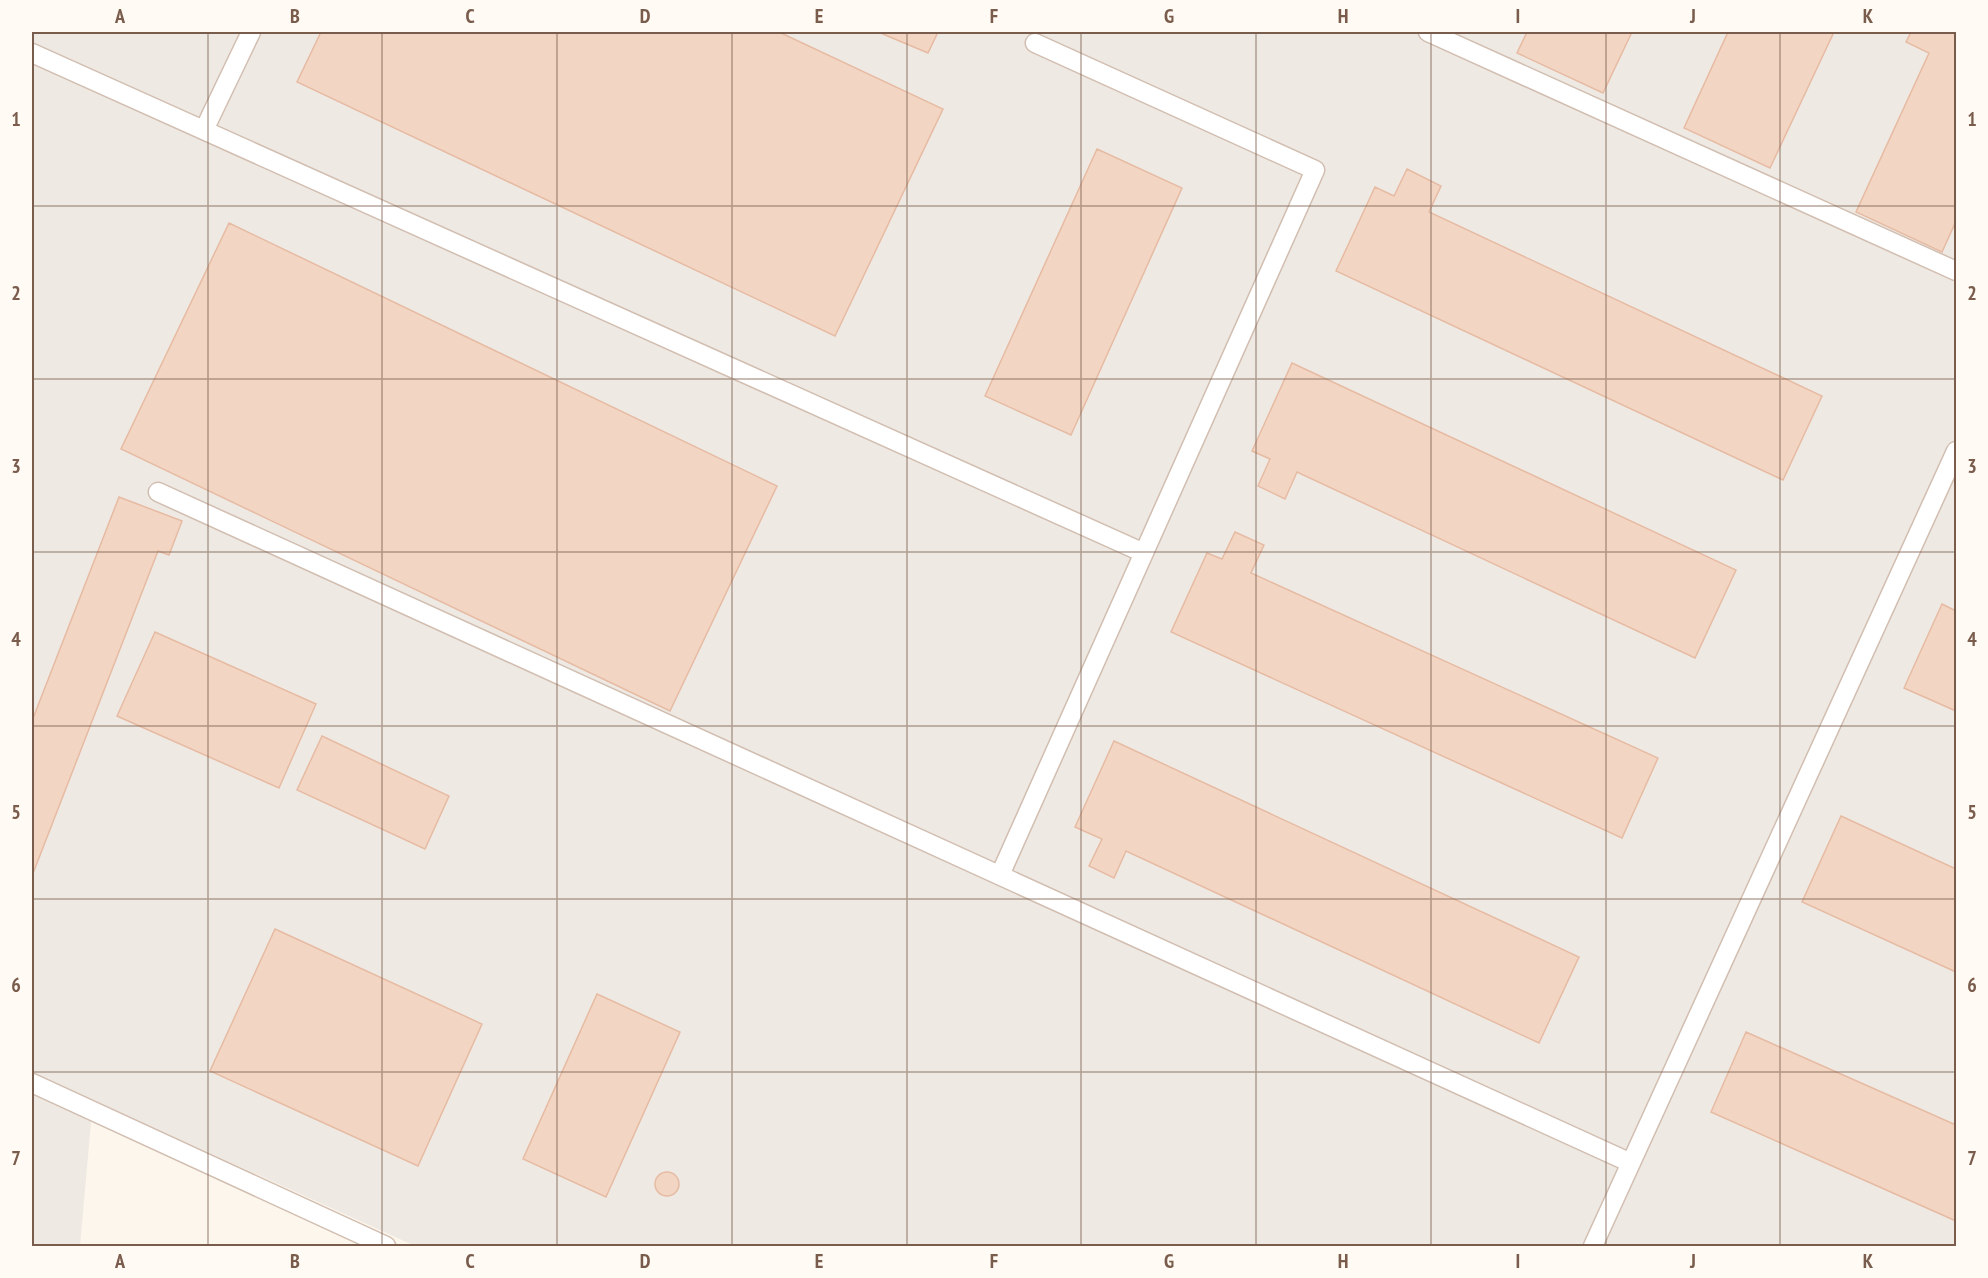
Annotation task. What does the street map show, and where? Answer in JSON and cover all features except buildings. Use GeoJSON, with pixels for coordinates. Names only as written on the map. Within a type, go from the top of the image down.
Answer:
{"type":"FeatureCollection","features":[{"type":"Feature","properties":{"kind":"lane"},"geometry":{"type":"LineString","coordinates":[[204,130],[251,32]]}},
{"type":"Feature","properties":{"kind":"lane"},"geometry":{"type":"LineString","coordinates":[[1428,32],[1956,271]]}},
{"type":"Feature","properties":{"kind":"lane"},"geometry":{"type":"LineString","coordinates":[[1000,875],[1315,170],[1035,43]]}},
{"type":"Feature","properties":{"kind":"lane"},"geometry":{"type":"LineString","coordinates":[[32,53],[1144,553]]}},
{"type":"Feature","properties":{"kind":"lane"},"geometry":{"type":"LineString","coordinates":[[1593,1246],[1956,451]]}},
{"type":"Feature","properties":{"kind":"lane"},"geometry":{"type":"LineString","coordinates":[[158,492],[1631,1163]]}},
{"type":"Feature","properties":{"kind":"lane"},"geometry":{"type":"LineString","coordinates":[[32,1083],[386,1246]]}},
{"type":"Feature","properties":{"kind":"shaded area"},"geometry":{"type":"Polygon","coordinates":[[[32,32],[1956,32],[1956,1246],[415,1246],[93,1100],[80,1246],[32,1246],[32,32]]]}}]}
